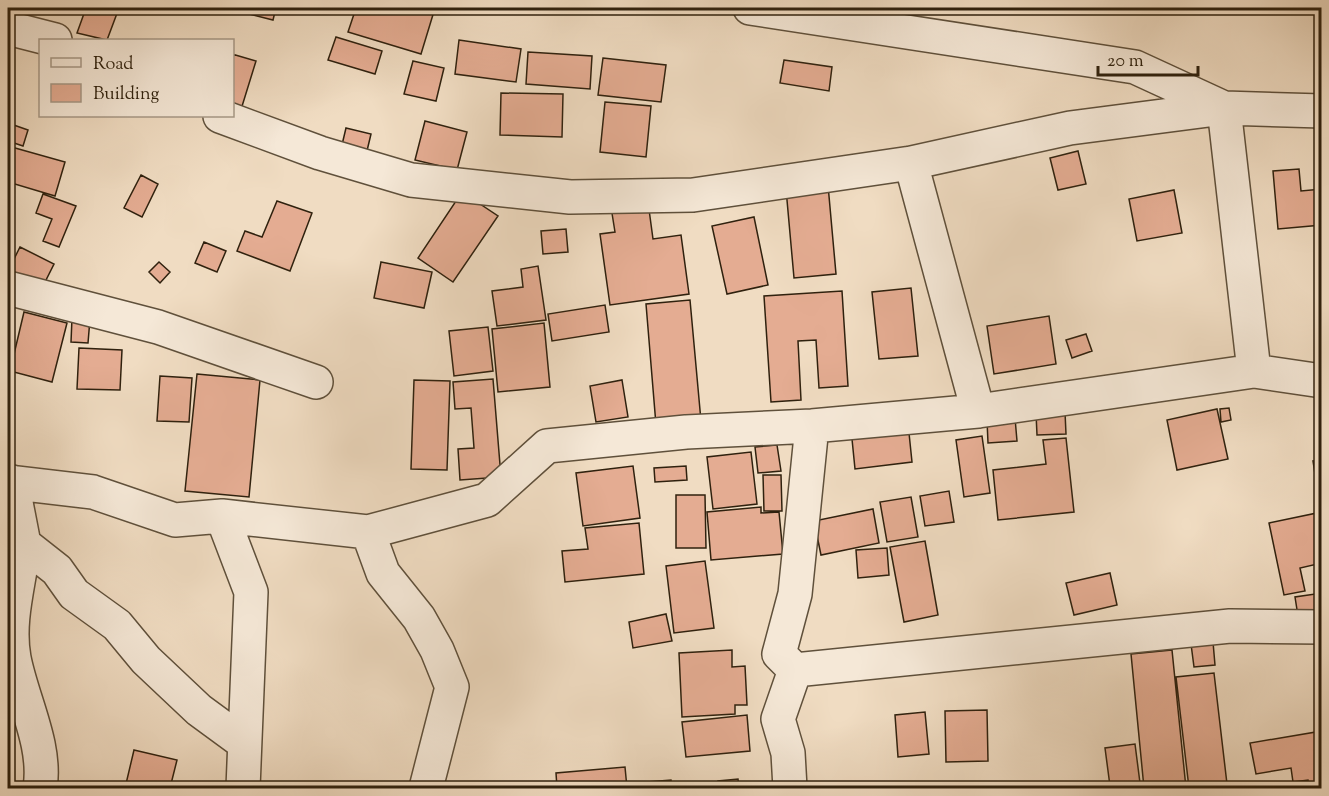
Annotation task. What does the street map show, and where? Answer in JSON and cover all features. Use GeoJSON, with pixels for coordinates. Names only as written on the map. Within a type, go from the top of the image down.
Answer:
{"type":"FeatureCollection","features":[{"type":"Feature","properties":{"kind":"street"},"geometry":{"type":"LineString","coordinates":[[750,8],[1135,67],[1224,108]]}},
{"type":"Feature","properties":{"kind":"street"},"geometry":{"type":"LineString","coordinates":[[8,28],[51,39]]}},
{"type":"Feature","properties":{"kind":"street"},"geometry":{"type":"LineString","coordinates":[[1224,108],[1254,371]]}},
{"type":"Feature","properties":{"kind":"street"},"geometry":{"type":"LineString","coordinates":[[223,117],[320,153],[411,180],[570,197],[693,195],[911,163],[1070,128],[1224,108],[1322,111]]}},
{"type":"Feature","properties":{"kind":"street"},"geometry":{"type":"LineString","coordinates":[[911,163],[978,411]]}},
{"type":"Feature","properties":{"kind":"street"},"geometry":{"type":"LineString","coordinates":[[8,288],[158,327],[316,382]]}},
{"type":"Feature","properties":{"kind":"street"},"geometry":{"type":"LineString","coordinates":[[40,789],[42,776],[37,741],[14,656],[12,614],[19,588],[24,544],[10,482],[93,492],[175,520],[222,516],[368,532],[486,500],[547,446],[686,432],[812,426],[978,411],[1254,371],[1322,381]]}},
{"type":"Feature","properties":{"kind":"street"},"geometry":{"type":"LineString","coordinates":[[795,670],[779,654],[795,594],[812,426]]}},
{"type":"Feature","properties":{"kind":"street"},"geometry":{"type":"LineString","coordinates":[[222,516],[251,592],[249,687],[243,789]]}},
{"type":"Feature","properties":{"kind":"street"},"geometry":{"type":"LineString","coordinates":[[368,532],[383,573],[419,618],[437,650],[452,687],[426,789]]}},
{"type":"Feature","properties":{"kind":"street"},"geometry":{"type":"LineString","coordinates":[[24,544],[57,570],[74,594],[117,625],[147,660],[199,710],[244,743]]}},
{"type":"Feature","properties":{"kind":"street"},"geometry":{"type":"LineString","coordinates":[[795,670],[1230,626],[1322,627]]}},
{"type":"Feature","properties":{"kind":"street"},"geometry":{"type":"LineString","coordinates":[[790,789],[788,753],[778,719],[795,670]]}},
{"type":"Feature","properties":{"kind":"building"},"geometry":{"type":"Polygon","coordinates":[[[86,8],[119,8],[107,39],[77,33],[86,8]]]}},
{"type":"Feature","properties":{"kind":"building"},"geometry":{"type":"Polygon","coordinates":[[[238,8],[276,8],[273,20],[237,11],[238,8]]]}},
{"type":"Feature","properties":{"kind":"building"},"geometry":{"type":"Polygon","coordinates":[[[356,8],[435,8],[421,54],[348,32],[356,8]]]}},
{"type":"Feature","properties":{"kind":"building"},"geometry":{"type":"Polygon","coordinates":[[[336,37],[382,51],[375,74],[328,60],[336,37]]]}},
{"type":"Feature","properties":{"kind":"building"},"geometry":{"type":"Polygon","coordinates":[[[459,40],[521,49],[516,82],[455,74],[459,40]]]}},
{"type":"Feature","properties":{"kind":"building"},"geometry":{"type":"Polygon","coordinates":[[[528,52],[592,56],[590,89],[526,84],[528,52]]]}},
{"type":"Feature","properties":{"kind":"building"},"geometry":{"type":"Polygon","coordinates":[[[234,55],[256,61],[239,116],[234,115],[234,55]]]}},
{"type":"Feature","properties":{"kind":"building"},"geometry":{"type":"Polygon","coordinates":[[[603,58],[666,65],[661,102],[598,95],[603,58]]]}},
{"type":"Feature","properties":{"kind":"building"},"geometry":{"type":"Polygon","coordinates":[[[784,60],[832,67],[829,91],[780,83],[784,60]]]}},
{"type":"Feature","properties":{"kind":"building"},"geometry":{"type":"Polygon","coordinates":[[[413,61],[444,68],[436,101],[404,94],[413,61]]]}},
{"type":"Feature","properties":{"kind":"building"},"geometry":{"type":"Polygon","coordinates":[[[501,93],[563,94],[562,137],[500,135],[501,93]]]}},
{"type":"Feature","properties":{"kind":"building"},"geometry":{"type":"Polygon","coordinates":[[[605,102],[651,106],[646,157],[600,152],[605,102]]]}},
{"type":"Feature","properties":{"kind":"building"},"geometry":{"type":"Polygon","coordinates":[[[425,121],[467,132],[457,170],[415,160],[425,121]]]}},
{"type":"Feature","properties":{"kind":"building"},"geometry":{"type":"Polygon","coordinates":[[[8,123],[28,130],[23,146],[8,141],[8,123]]]}},
{"type":"Feature","properties":{"kind":"building"},"geometry":{"type":"Polygon","coordinates":[[[346,128],[371,134],[366,155],[341,149],[346,128]]]}},
{"type":"Feature","properties":{"kind":"building"},"geometry":{"type":"Polygon","coordinates":[[[8,146],[65,162],[55,196],[8,182],[8,146]]]}},
{"type":"Feature","properties":{"kind":"building"},"geometry":{"type":"Polygon","coordinates":[[[1078,151],[1086,184],[1058,190],[1050,158],[1078,151]]]}},
{"type":"Feature","properties":{"kind":"building"},"geometry":{"type":"Polygon","coordinates":[[[1299,169],[1301,191],[1322,189],[1322,225],[1278,229],[1273,171],[1299,169]]]}},
{"type":"Feature","properties":{"kind":"building"},"geometry":{"type":"Polygon","coordinates":[[[141,175],[158,184],[142,217],[124,208],[141,175]]]}},
{"type":"Feature","properties":{"kind":"building"},"geometry":{"type":"Polygon","coordinates":[[[828,185],[836,274],[794,278],[786,189],[828,185]]]}},
{"type":"Feature","properties":{"kind":"building"},"geometry":{"type":"Polygon","coordinates":[[[1174,190],[1182,233],[1137,241],[1129,199],[1174,190]]]}},
{"type":"Feature","properties":{"kind":"building"},"geometry":{"type":"Polygon","coordinates":[[[462,192],[498,216],[453,282],[418,258],[462,192]]]}},
{"type":"Feature","properties":{"kind":"building"},"geometry":{"type":"Polygon","coordinates":[[[43,194],[76,206],[59,247],[43,241],[52,219],[36,213],[43,194]]]}},
{"type":"Feature","properties":{"kind":"building"},"geometry":{"type":"Polygon","coordinates":[[[277,201],[312,213],[290,271],[237,251],[245,231],[262,237],[277,201]]]}},
{"type":"Feature","properties":{"kind":"building"},"geometry":{"type":"Polygon","coordinates":[[[648,202],[653,239],[681,235],[689,294],[610,305],[600,234],[615,232],[611,207],[648,202]]]}},
{"type":"Feature","properties":{"kind":"building"},"geometry":{"type":"Polygon","coordinates":[[[754,217],[768,285],[727,294],[712,226],[754,217]]]}},
{"type":"Feature","properties":{"kind":"building"},"geometry":{"type":"Polygon","coordinates":[[[566,229],[568,252],[543,254],[541,231],[566,229]]]}},
{"type":"Feature","properties":{"kind":"building"},"geometry":{"type":"Polygon","coordinates":[[[204,242],[226,251],[217,272],[195,263],[204,242]]]}},
{"type":"Feature","properties":{"kind":"building"},"geometry":{"type":"Polygon","coordinates":[[[20,247],[54,264],[42,288],[8,271],[20,247]]]}},
{"type":"Feature","properties":{"kind":"building"},"geometry":{"type":"Polygon","coordinates":[[[159,262],[170,272],[160,283],[149,272],[159,262]]]}},
{"type":"Feature","properties":{"kind":"building"},"geometry":{"type":"Polygon","coordinates":[[[381,262],[432,272],[424,308],[374,298],[381,262]]]}},
{"type":"Feature","properties":{"kind":"building"},"geometry":{"type":"Polygon","coordinates":[[[538,266],[546,320],[497,326],[492,291],[523,287],[521,269],[538,266]]]}},
{"type":"Feature","properties":{"kind":"building"},"geometry":{"type":"Polygon","coordinates":[[[911,288],[918,356],[879,359],[872,292],[911,288]]]}},
{"type":"Feature","properties":{"kind":"building"},"geometry":{"type":"Polygon","coordinates":[[[842,291],[848,386],[819,388],[816,340],[798,341],[801,400],[771,402],[764,296],[842,291]]]}},
{"type":"Feature","properties":{"kind":"building"},"geometry":{"type":"Polygon","coordinates":[[[690,300],[701,421],[656,425],[646,304],[690,300]]]}},
{"type":"Feature","properties":{"kind":"building"},"geometry":{"type":"Polygon","coordinates":[[[605,305],[609,332],[552,341],[548,314],[605,305]]]}},
{"type":"Feature","properties":{"kind":"building"},"geometry":{"type":"Polygon","coordinates":[[[24,312],[67,323],[52,382],[10,371],[24,312]]]}},
{"type":"Feature","properties":{"kind":"building"},"geometry":{"type":"Polygon","coordinates":[[[1049,316],[1056,364],[994,374],[987,326],[1049,316]]]}},
{"type":"Feature","properties":{"kind":"building"},"geometry":{"type":"Polygon","coordinates":[[[72,318],[90,319],[88,343],[71,342],[72,318]]]}},
{"type":"Feature","properties":{"kind":"building"},"geometry":{"type":"Polygon","coordinates":[[[544,323],[550,387],[498,392],[492,329],[544,323]]]}},
{"type":"Feature","properties":{"kind":"building"},"geometry":{"type":"Polygon","coordinates":[[[488,327],[493,371],[454,376],[449,331],[488,327]]]}},
{"type":"Feature","properties":{"kind":"building"},"geometry":{"type":"Polygon","coordinates":[[[1086,334],[1092,351],[1072,358],[1066,340],[1086,334]]]}},
{"type":"Feature","properties":{"kind":"building"},"geometry":{"type":"Polygon","coordinates":[[[79,348],[122,350],[120,390],[77,389],[79,348]]]}},
{"type":"Feature","properties":{"kind":"building"},"geometry":{"type":"Polygon","coordinates":[[[197,374],[260,380],[249,497],[185,491],[197,374]]]}},
{"type":"Feature","properties":{"kind":"building"},"geometry":{"type":"Polygon","coordinates":[[[160,376],[192,378],[189,422],[157,421],[160,376]]]}},
{"type":"Feature","properties":{"kind":"building"},"geometry":{"type":"Polygon","coordinates":[[[493,379],[501,477],[460,480],[458,449],[474,448],[471,408],[455,409],[453,382],[493,379]]]}},
{"type":"Feature","properties":{"kind":"building"},"geometry":{"type":"Polygon","coordinates":[[[414,380],[450,381],[447,470],[411,469],[414,380]]]}},
{"type":"Feature","properties":{"kind":"building"},"geometry":{"type":"Polygon","coordinates":[[[622,380],[628,417],[596,422],[590,386],[622,380]]]}},
{"type":"Feature","properties":{"kind":"building"},"geometry":{"type":"Polygon","coordinates":[[[1229,408],[1231,420],[1221,422],[1220,409],[1229,408]]]}},
{"type":"Feature","properties":{"kind":"building"},"geometry":{"type":"Polygon","coordinates":[[[1217,409],[1228,459],[1177,470],[1167,420],[1217,409]]]}},
{"type":"Feature","properties":{"kind":"building"},"geometry":{"type":"Polygon","coordinates":[[[1065,412],[1066,434],[1037,435],[1036,413],[1065,412]]]}},
{"type":"Feature","properties":{"kind":"building"},"geometry":{"type":"Polygon","coordinates":[[[1015,418],[1017,441],[988,443],[987,420],[1015,418]]]}},
{"type":"Feature","properties":{"kind":"building"},"geometry":{"type":"Polygon","coordinates":[[[909,433],[912,462],[855,469],[852,439],[909,433]]]}},
{"type":"Feature","properties":{"kind":"building"},"geometry":{"type":"Polygon","coordinates":[[[982,436],[990,493],[964,497],[956,440],[982,436]]]}},
{"type":"Feature","properties":{"kind":"building"},"geometry":{"type":"Polygon","coordinates":[[[1066,438],[1074,512],[998,520],[993,470],[1046,464],[1043,440],[1066,438]]]}},
{"type":"Feature","properties":{"kind":"building"},"geometry":{"type":"Polygon","coordinates":[[[777,445],[781,471],[758,473],[755,447],[777,445]]]}},
{"type":"Feature","properties":{"kind":"building"},"geometry":{"type":"Polygon","coordinates":[[[751,452],[757,504],[713,509],[707,457],[751,452]]]}},
{"type":"Feature","properties":{"kind":"building"},"geometry":{"type":"Polygon","coordinates":[[[1322,460],[1322,520],[1313,461],[1322,460]]]}},
{"type":"Feature","properties":{"kind":"building"},"geometry":{"type":"Polygon","coordinates":[[[633,466],[640,518],[583,526],[576,473],[633,466]]]}},
{"type":"Feature","properties":{"kind":"building"},"geometry":{"type":"Polygon","coordinates":[[[686,466],[687,480],[655,482],[654,468],[686,466]]]}},
{"type":"Feature","properties":{"kind":"building"},"geometry":{"type":"Polygon","coordinates":[[[763,475],[781,475],[782,511],[764,511],[763,475]]]}},
{"type":"Feature","properties":{"kind":"building"},"geometry":{"type":"Polygon","coordinates":[[[949,491],[954,522],[925,526],[920,496],[949,491]]]}},
{"type":"Feature","properties":{"kind":"building"},"geometry":{"type":"Polygon","coordinates":[[[676,495],[705,495],[706,548],[676,548],[676,495]]]}},
{"type":"Feature","properties":{"kind":"building"},"geometry":{"type":"Polygon","coordinates":[[[911,497],[918,537],[887,542],[880,502],[911,497]]]}},
{"type":"Feature","properties":{"kind":"building"},"geometry":{"type":"Polygon","coordinates":[[[761,507],[761,513],[779,512],[783,554],[711,560],[707,512],[761,507]]]}},
{"type":"Feature","properties":{"kind":"building"},"geometry":{"type":"Polygon","coordinates":[[[873,509],[879,543],[821,555],[814,521],[873,509]]]}},
{"type":"Feature","properties":{"kind":"building"},"geometry":{"type":"Polygon","coordinates":[[[1317,513],[1322,534],[1322,563],[1300,568],[1305,591],[1284,595],[1269,523],[1317,513]]]}},
{"type":"Feature","properties":{"kind":"building"},"geometry":{"type":"Polygon","coordinates":[[[639,523],[644,574],[565,582],[562,551],[588,549],[585,528],[639,523]]]}},
{"type":"Feature","properties":{"kind":"building"},"geometry":{"type":"Polygon","coordinates":[[[925,541],[938,615],[904,622],[890,547],[925,541]]]}},
{"type":"Feature","properties":{"kind":"building"},"geometry":{"type":"Polygon","coordinates":[[[887,548],[889,575],[858,578],[856,550],[887,548]]]}},
{"type":"Feature","properties":{"kind":"building"},"geometry":{"type":"Polygon","coordinates":[[[705,561],[714,628],[674,633],[666,566],[705,561]]]}},
{"type":"Feature","properties":{"kind":"building"},"geometry":{"type":"Polygon","coordinates":[[[1110,573],[1117,605],[1074,615],[1066,583],[1110,573]]]}},
{"type":"Feature","properties":{"kind":"building"},"geometry":{"type":"Polygon","coordinates":[[[1322,593],[1322,613],[1298,616],[1295,597],[1322,593]]]}},
{"type":"Feature","properties":{"kind":"building"},"geometry":{"type":"Polygon","coordinates":[[[666,614],[672,641],[633,648],[629,622],[666,614]]]}},
{"type":"Feature","properties":{"kind":"building"},"geometry":{"type":"Polygon","coordinates":[[[1213,642],[1215,665],[1194,667],[1191,644],[1213,642]]]}},
{"type":"Feature","properties":{"kind":"building"},"geometry":{"type":"Polygon","coordinates":[[[732,650],[732,667],[745,666],[747,705],[735,705],[735,714],[682,717],[679,653],[732,650]]]}},
{"type":"Feature","properties":{"kind":"building"},"geometry":{"type":"Polygon","coordinates":[[[1172,650],[1186,788],[1144,788],[1131,654],[1172,650]]]}},
{"type":"Feature","properties":{"kind":"building"},"geometry":{"type":"Polygon","coordinates":[[[1214,673],[1227,784],[1189,788],[1176,677],[1214,673]]]}},
{"type":"Feature","properties":{"kind":"building"},"geometry":{"type":"Polygon","coordinates":[[[987,710],[988,761],[946,762],[945,711],[987,710]]]}},
{"type":"Feature","properties":{"kind":"building"},"geometry":{"type":"Polygon","coordinates":[[[925,712],[929,754],[898,757],[895,715],[925,712]]]}},
{"type":"Feature","properties":{"kind":"building"},"geometry":{"type":"Polygon","coordinates":[[[747,715],[750,751],[686,757],[682,722],[747,715]]]}},
{"type":"Feature","properties":{"kind":"building"},"geometry":{"type":"Polygon","coordinates":[[[1322,731],[1322,788],[1309,788],[1308,780],[1293,782],[1291,768],[1256,774],[1250,743],[1322,731]]]}},
{"type":"Feature","properties":{"kind":"building"},"geometry":{"type":"Polygon","coordinates":[[[1135,744],[1140,783],[1110,786],[1105,748],[1135,744]]]}},
{"type":"Feature","properties":{"kind":"building"},"geometry":{"type":"Polygon","coordinates":[[[134,750],[177,760],[170,788],[125,788],[134,750]]]}},
{"type":"Feature","properties":{"kind":"building"},"geometry":{"type":"Polygon","coordinates":[[[625,767],[627,788],[557,788],[556,773],[625,767]]]}},
{"type":"Feature","properties":{"kind":"building"},"geometry":{"type":"Polygon","coordinates":[[[738,779],[739,788],[719,788],[718,781],[738,779]]]}},
{"type":"Feature","properties":{"kind":"building"},"geometry":{"type":"Polygon","coordinates":[[[671,780],[672,788],[647,788],[647,782],[671,780]]]}}]}
